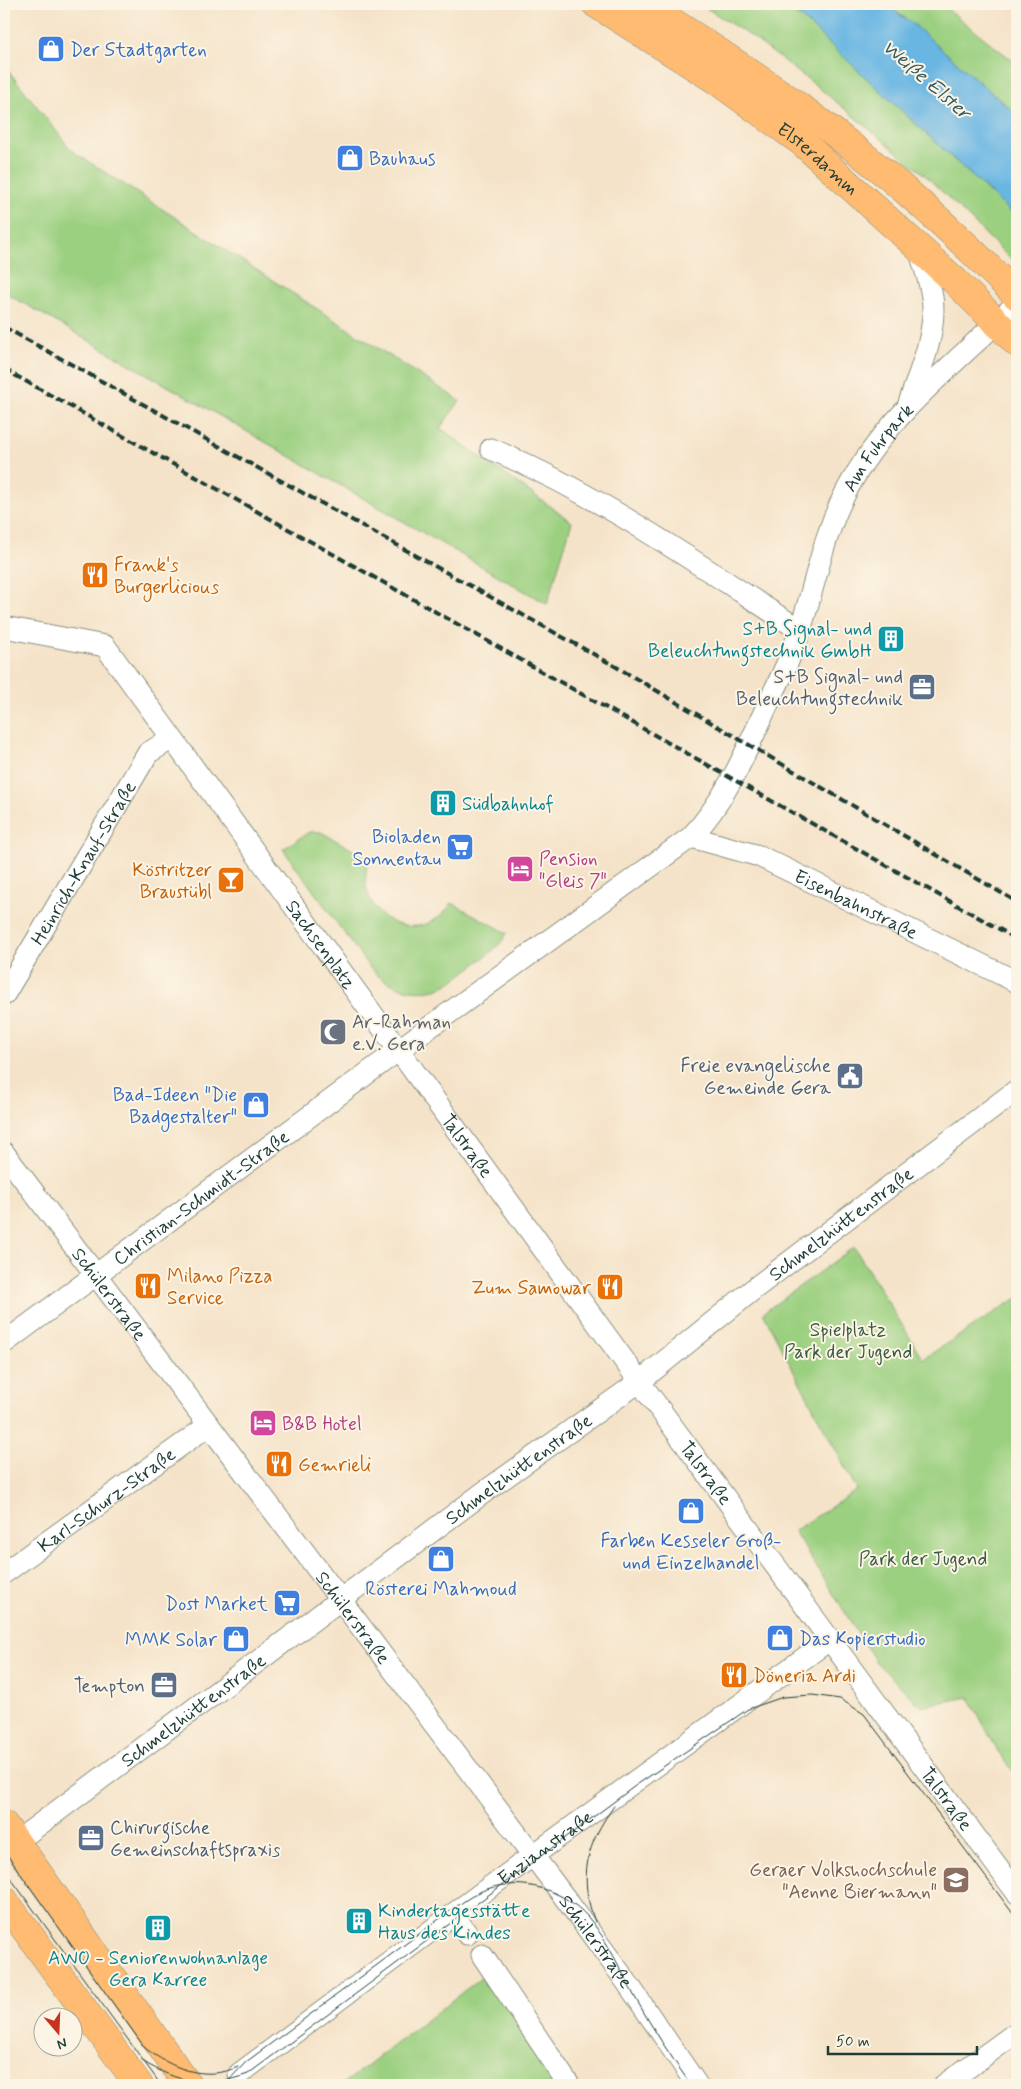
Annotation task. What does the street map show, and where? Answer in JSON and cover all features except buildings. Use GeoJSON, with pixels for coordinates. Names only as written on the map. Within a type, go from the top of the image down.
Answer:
{"type":"FeatureCollection","features":[{"type":"Feature","properties":{"kind":"main road","name":"Elsterdamm"},"geometry":{"type":"LineString","coordinates":[[596,4],[765,114],[810,149],[918,246],[1017,343]]}},
{"type":"Feature","properties":{"kind":"main road","name":"Elsterdamm"},"geometry":{"type":"LineString","coordinates":[[644,4],[781,94],[831,131],[934,216],[1017,296]]}},
{"type":"Feature","properties":{"kind":"main road"},"geometry":{"type":"LineString","coordinates":[[8,1840],[188,2085]]}},
{"type":"Feature","properties":{"kind":"main road"},"geometry":{"type":"LineString","coordinates":[[4,1900],[140,2085]]}},
{"type":"Feature","properties":{"kind":"street"},"geometry":{"type":"LineString","coordinates":[[907,408],[925,355],[933,310],[918,246]]}},
{"type":"Feature","properties":{"kind":"street","name":"Am Fuhrpark"},"geometry":{"type":"LineString","coordinates":[[691,837],[708,819],[722,798],[763,715],[800,630],[836,513],[862,464],[907,408],[1017,303]]}},
{"type":"Feature","properties":{"kind":"street"},"geometry":{"type":"LineString","coordinates":[[490,449],[520,462],[606,506],[800,630]]}},
{"type":"Feature","properties":{"kind":"street","name":"Sachsenplatz"},"geometry":{"type":"LineString","coordinates":[[4,627],[105,646],[171,739],[259,856],[397,1051]]}},
{"type":"Feature","properties":{"kind":"street","name":"Heinrich-Knauf-Straße"},"geometry":{"type":"LineString","coordinates":[[4,995],[148,753],[171,739]]}},
{"type":"Feature","properties":{"kind":"street"},"geometry":{"type":"LineString","coordinates":[[397,1051],[691,837]]}},
{"type":"Feature","properties":{"kind":"street","name":"Eisenbahnstraße"},"geometry":{"type":"LineString","coordinates":[[691,837],[760,856],[1017,982]]}},
{"type":"Feature","properties":{"kind":"street","name":"Christian-Schmidt-Straße"},"geometry":{"type":"LineString","coordinates":[[4,1343],[397,1051]]}},
{"type":"Feature","properties":{"kind":"street","name":"Talstraße"},"geometry":{"type":"LineString","coordinates":[[397,1051],[1017,1893]]}},
{"type":"Feature","properties":{"kind":"street","name":"Schmelzhüttenstraße"},"geometry":{"type":"LineString","coordinates":[[8,1840],[340,1600],[487,1490],[639,1382],[756,1288],[1017,1090]]}},
{"type":"Feature","properties":{"kind":"street","name":"Schülerstraße"},"geometry":{"type":"LineString","coordinates":[[4,1153],[626,1981],[697,2085]]}},
{"type":"Feature","properties":{"kind":"street","name":"Karl-Schurz-Straße"},"geometry":{"type":"LineString","coordinates":[[4,1573],[209,1425]]}},
{"type":"Feature","properties":{"kind":"street","name":"Enzianstraße"},"geometry":{"type":"LineString","coordinates":[[239,2074],[829,1640]]}},
{"type":"Feature","properties":{"kind":"street"},"geometry":{"type":"LineString","coordinates":[[454,1915],[466,1934]]}},
{"type":"Feature","properties":{"kind":"street"},"geometry":{"type":"LineString","coordinates":[[482,1956],[569,2085]]}},
{"type":"Feature","properties":{"kind":"street"},"geometry":{"type":"LineString","coordinates":[[944,2085],[1017,2032]]}},
{"type":"Feature","properties":{"kind":"green space"},"geometry":{"type":"Polygon","coordinates":[[[700,4],[780,4],[802,18],[1017,218],[1017,265],[925,175],[818,87],[752,37],[700,4]]]}},
{"type":"Feature","properties":{"kind":"green space"},"geometry":{"type":"Polygon","coordinates":[[[885,4],[941,4],[1017,64],[1017,115],[913,24],[885,4]]]}},
{"type":"Feature","properties":{"kind":"green space"},"geometry":{"type":"Polygon","coordinates":[[[4,65],[72,151],[460,401],[440,428],[572,522],[547,604],[4,292],[4,65]]]}},
{"type":"Feature","properties":{"kind":"green space"},"geometry":{"type":"Polygon","coordinates":[[[309,832],[321,832],[369,859],[366,879],[369,897],[378,911],[391,921],[406,926],[422,925],[438,918],[452,903],[507,933],[492,951],[442,987],[420,991],[410,990],[390,983],[381,978],[366,963],[283,849],[309,832]]]}},
{"type":"Feature","properties":{"kind":"green space","name":"Park der Jugend"},"geometry":{"type":"Polygon","coordinates":[[[854,1247],[923,1359],[1017,1298],[1017,1776],[997,1750],[969,1697],[920,1706],[876,1662],[794,1531],[857,1490],[763,1313],[854,1247]]]}},
{"type":"Feature","properties":{"kind":"green space"},"geometry":{"type":"Polygon","coordinates":[[[490,1971],[566,2085],[342,2085],[490,1971]]]}},
{"type":"Feature","properties":{"kind":"water","name":"Weiße Elster"},"geometry":{"type":"Polygon","coordinates":[[[780,4],[885,4],[913,24],[1017,115],[1017,218],[802,18],[780,4]]]}},
{"type":"Feature","properties":{"kind":"tram line"},"geometry":{"type":"LineString","coordinates":[[142,2061],[168,2074],[194,2081],[219,2081],[248,2074],[635,1786],[748,1709],[783,1697],[812,1695],[840,1699],[864,1714],[1017,1919]]}},
{"type":"Feature","properties":{"kind":"tram line"},"geometry":{"type":"LineString","coordinates":[[595,1922],[587,1890],[588,1861],[597,1834],[614,1806]]}},
{"type":"Feature","properties":{"kind":"tram line"},"geometry":{"type":"LineString","coordinates":[[4,1851],[145,2048],[166,2062],[189,2071],[213,2073],[238,2067]]}},
{"type":"Feature","properties":{"kind":"tram line"},"geometry":{"type":"LineString","coordinates":[[4,1869],[161,2085]]}},
{"type":"Feature","properties":{"kind":"tram line"},"geometry":{"type":"LineString","coordinates":[[227,2082],[246,2062],[470,1897],[487,1889],[500,1886],[528,1885],[555,1893],[588,1917],[608,1946],[656,2032],[691,2085]]}},
{"type":"Feature","properties":{"kind":"railway"},"geometry":{"type":"LineString","coordinates":[[4,327],[613,665],[1017,902]]}},
{"type":"Feature","properties":{"kind":"railway"},"geometry":{"type":"LineString","coordinates":[[4,369],[1017,939]]}},
{"type":"Feature","properties":{"kind":"place","name":"Der Stadtgarten"},"geometry":{"type":"Point","coordinates":[51,49]}},
{"type":"Feature","properties":{"kind":"place","name":"Bauhaus"},"geometry":{"type":"Point","coordinates":[350,158]}},
{"type":"Feature","properties":{"kind":"place","name":"Frank's Burgerlicious"},"geometry":{"type":"Point","coordinates":[95,575]}},
{"type":"Feature","properties":{"kind":"place","name":"S+B Signal- und Beleuchtungstechnik GmbH"},"geometry":{"type":"Point","coordinates":[891,639]}},
{"type":"Feature","properties":{"kind":"place","name":"S+B Signal- und Beleuchtungstechnik"},"geometry":{"type":"Point","coordinates":[922,687]}},
{"type":"Feature","properties":{"kind":"place","name":"Südbahnhof"},"geometry":{"type":"Point","coordinates":[443,803]}},
{"type":"Feature","properties":{"kind":"place","name":"Bioladen Sonnentau"},"geometry":{"type":"Point","coordinates":[460,847]}},
{"type":"Feature","properties":{"kind":"place","name":"Pension \"Gleis 7\""},"geometry":{"type":"Point","coordinates":[520,869]}},
{"type":"Feature","properties":{"kind":"place","name":"Köstritzer Braustübl"},"geometry":{"type":"Point","coordinates":[231,880]}},
{"type":"Feature","properties":{"kind":"place","name":"Ar-Rahman e.V. Gera"},"geometry":{"type":"Point","coordinates":[333,1032]}},
{"type":"Feature","properties":{"kind":"place","name":"Freie evangelische Gemeinde Gera"},"geometry":{"type":"Point","coordinates":[850,1076]}},
{"type":"Feature","properties":{"kind":"place","name":"Bad-Ideen \"Die Badgestalter\""},"geometry":{"type":"Point","coordinates":[256,1105]}},
{"type":"Feature","properties":{"kind":"place","name":"Milano Pizza Service"},"geometry":{"type":"Point","coordinates":[148,1286]}},
{"type":"Feature","properties":{"kind":"place","name":"Zum Samowar"},"geometry":{"type":"Point","coordinates":[610,1287]}},
{"type":"Feature","properties":{"kind":"place","name":"B&B Hotel"},"geometry":{"type":"Point","coordinates":[263,1423]}},
{"type":"Feature","properties":{"kind":"place","name":"Gemrieli"},"geometry":{"type":"Point","coordinates":[279,1464]}},
{"type":"Feature","properties":{"kind":"place","name":"Farben Kesseler Groß- und Einzelhandel"},"geometry":{"type":"Point","coordinates":[691,1511]}},
{"type":"Feature","properties":{"kind":"place","name":"Rösterei Mahmoud"},"geometry":{"type":"Point","coordinates":[441,1559]}},
{"type":"Feature","properties":{"kind":"place","name":"Dost Market"},"geometry":{"type":"Point","coordinates":[287,1603]}},
{"type":"Feature","properties":{"kind":"place","name":"Das Kopierstudio"},"geometry":{"type":"Point","coordinates":[780,1638]}},
{"type":"Feature","properties":{"kind":"place","name":"MMK Solar"},"geometry":{"type":"Point","coordinates":[236,1639]}},
{"type":"Feature","properties":{"kind":"place","name":"Döneria Ardi"},"geometry":{"type":"Point","coordinates":[734,1675]}},
{"type":"Feature","properties":{"kind":"place","name":"Tempton"},"geometry":{"type":"Point","coordinates":[164,1685]}},
{"type":"Feature","properties":{"kind":"place","name":"Chirurgische Gemeinschaftspraxis"},"geometry":{"type":"Point","coordinates":[91,1838]}},
{"type":"Feature","properties":{"kind":"place","name":"Geraer Volkshochschule \"Aenne Biermann\""},"geometry":{"type":"Point","coordinates":[956,1880]}},
{"type":"Feature","properties":{"kind":"place","name":"Kindertagesstätte Haus des Kindes"},"geometry":{"type":"Point","coordinates":[359,1921]}},
{"type":"Feature","properties":{"kind":"place","name":"AWO - Seniorenwohnanlage Gera Karree"},"geometry":{"type":"Point","coordinates":[158,1928]}},
{"type":"Feature","properties":{"kind":"park label","name":"Spielplatz Park der Jugend"},"geometry":{"type":"Point","coordinates":[848,1340]}}]}
